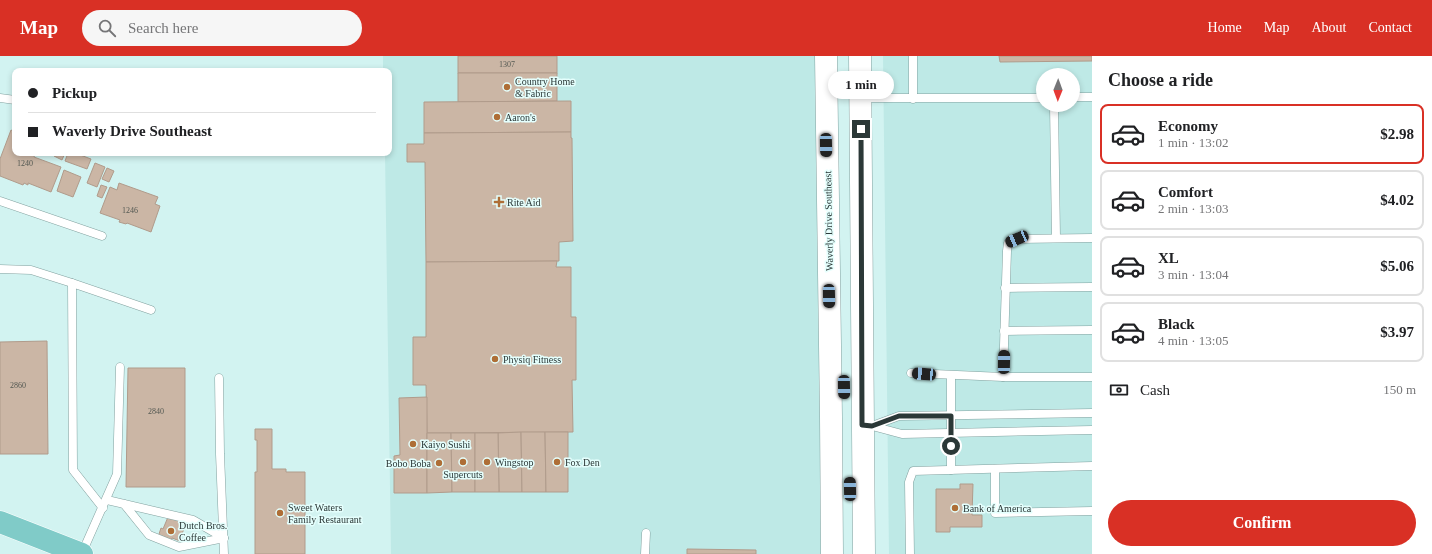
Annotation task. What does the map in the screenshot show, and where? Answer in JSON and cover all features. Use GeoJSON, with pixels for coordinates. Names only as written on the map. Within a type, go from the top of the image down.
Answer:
{"type":"FeatureCollection","features":[{"type":"Feature","properties":{"kind":"main road","name":"Waverly Drive Southeast"},"geometry":{"type":"LineString","coordinates":[[826,56],[832,417],[832,554]]}},
{"type":"Feature","properties":{"kind":"main road"},"geometry":{"type":"LineString","coordinates":[[847,56],[848,81],[860,98]]}},
{"type":"Feature","properties":{"kind":"main road"},"geometry":{"type":"LineString","coordinates":[[860,56],[867,426],[864,554]]}},
{"type":"Feature","properties":{"kind":"main road"},"geometry":{"type":"LineString","coordinates":[[829,281],[842,294],[844,403],[867,426]]}},
{"type":"Feature","properties":{"kind":"main road"},"geometry":{"type":"LineString","coordinates":[[832,417],[849,444],[851,548],[857,554]]}},
{"type":"Feature","properties":{"kind":"main road"},"geometry":{"type":"LineString","coordinates":[[0,522],[82,554]]}},
{"type":"Feature","properties":{"kind":"lane"},"geometry":{"type":"LineString","coordinates":[[913,56],[914,99]]}},
{"type":"Feature","properties":{"kind":"lane"},"geometry":{"type":"LineString","coordinates":[[1080,98],[1092,97]]}},
{"type":"Feature","properties":{"kind":"lane"},"geometry":{"type":"LineString","coordinates":[[0,98],[12,100]]}},
{"type":"Feature","properties":{"kind":"lane"},"geometry":{"type":"LineString","coordinates":[[860,98],[1036,98]]}},
{"type":"Feature","properties":{"kind":"lane"},"geometry":{"type":"LineString","coordinates":[[1054,112],[1056,238]]}},
{"type":"Feature","properties":{"kind":"lane"},"geometry":{"type":"LineString","coordinates":[[0,200],[102,236]]}},
{"type":"Feature","properties":{"kind":"lane"},"geometry":{"type":"LineString","coordinates":[[1003,377],[1006,251],[1008,243],[1017,239],[1092,238]]}},
{"type":"Feature","properties":{"kind":"lane"},"geometry":{"type":"LineString","coordinates":[[0,269],[31,270],[152,310]]}},
{"type":"Feature","properties":{"kind":"lane"},"geometry":{"type":"LineString","coordinates":[[72,283],[73,470],[103,508]]}},
{"type":"Feature","properties":{"kind":"lane"},"geometry":{"type":"LineString","coordinates":[[1005,288],[1092,286]]}},
{"type":"Feature","properties":{"kind":"lane"},"geometry":{"type":"LineString","coordinates":[[1004,331],[1092,330]]}},
{"type":"Feature","properties":{"kind":"lane"},"geometry":{"type":"LineString","coordinates":[[82,554],[107,500],[117,474],[120,367]]}},
{"type":"Feature","properties":{"kind":"lane"},"geometry":{"type":"LineString","coordinates":[[911,373],[951,376],[1092,377]]}},
{"type":"Feature","properties":{"kind":"lane"},"geometry":{"type":"LineString","coordinates":[[950,470],[951,376]]}},
{"type":"Feature","properties":{"kind":"lane"},"geometry":{"type":"LineString","coordinates":[[219,378],[224,554]]}},
{"type":"Feature","properties":{"kind":"lane"},"geometry":{"type":"LineString","coordinates":[[867,426],[899,416],[1092,413]]}},
{"type":"Feature","properties":{"kind":"lane"},"geometry":{"type":"LineString","coordinates":[[867,426],[902,434],[1092,430]]}},
{"type":"Feature","properties":{"kind":"lane"},"geometry":{"type":"LineString","coordinates":[[910,554],[909,482],[913,471],[1092,466]]}},
{"type":"Feature","properties":{"kind":"lane"},"geometry":{"type":"LineString","coordinates":[[995,469],[995,513],[1092,511]]}},
{"type":"Feature","properties":{"kind":"lane"},"geometry":{"type":"LineString","coordinates":[[107,500],[193,520],[224,538]]}},
{"type":"Feature","properties":{"kind":"lane"},"geometry":{"type":"LineString","coordinates":[[124,504],[149,535],[179,547],[224,538]]}},
{"type":"Feature","properties":{"kind":"lane"},"geometry":{"type":"LineString","coordinates":[[645,554],[646,533]]}},
{"type":"Feature","properties":{"kind":"shaded area"},"geometry":{"type":"Polygon","coordinates":[[[383,56],[818,56],[822,554],[391,554],[385,156],[392,156],[392,68],[383,68],[383,56]]]}},
{"type":"Feature","properties":{"kind":"shaded area"},"geometry":{"type":"Polygon","coordinates":[[[883,56],[1092,56],[1092,554],[889,554],[883,56]]]}},
{"type":"Feature","properties":{"kind":"building"},"geometry":{"type":"Polygon","coordinates":[[[458,56],[557,56],[557,73],[458,73],[458,56]]]}},
{"type":"Feature","properties":{"kind":"building"},"geometry":{"type":"Polygon","coordinates":[[[999,56],[1092,56],[1092,61],[1000,62],[999,56]]]}},
{"type":"Feature","properties":{"kind":"building","name":"Country Home & Fabric"},"geometry":{"type":"Polygon","coordinates":[[[458,73],[557,73],[557,101],[458,102],[458,73]]]}},
{"type":"Feature","properties":{"kind":"building","name":"Aaron's"},"geometry":{"type":"Polygon","coordinates":[[[571,101],[571,132],[424,133],[424,102],[571,101]]]}},
{"type":"Feature","properties":{"kind":"building"},"geometry":{"type":"Polygon","coordinates":[[[11,130],[12,156],[34,156],[61,167],[51,192],[28,183],[28,185],[24,183],[23,185],[0,176],[0,159],[11,130]]]}},
{"type":"Feature","properties":{"kind":"building","name":"Rite Aid"},"geometry":{"type":"Polygon","coordinates":[[[571,132],[573,241],[559,242],[559,261],[426,262],[425,162],[407,162],[407,144],[424,144],[424,133],[571,132]]]}},
{"type":"Feature","properties":{"kind":"building"},"geometry":{"type":"Polygon","coordinates":[[[54,156],[64,156],[62,160],[54,156]]]}},
{"type":"Feature","properties":{"kind":"building"},"geometry":{"type":"Polygon","coordinates":[[[67,156],[83,156],[91,159],[87,169],[65,161],[67,156]]]}},
{"type":"Feature","properties":{"kind":"building"},"geometry":{"type":"Polygon","coordinates":[[[95,163],[105,167],[97,187],[87,183],[95,163]]]}},
{"type":"Feature","properties":{"kind":"building"},"geometry":{"type":"Polygon","coordinates":[[[107,168],[114,171],[109,182],[102,179],[107,168]]]}},
{"type":"Feature","properties":{"kind":"building"},"geometry":{"type":"Polygon","coordinates":[[[64,170],[81,177],[73,197],[57,191],[64,170]]]}},
{"type":"Feature","properties":{"kind":"building"},"geometry":{"type":"Polygon","coordinates":[[[119,183],[158,197],[155,204],[160,206],[151,232],[127,223],[119,222],[120,220],[100,213],[110,187],[117,190],[119,183]]]}},
{"type":"Feature","properties":{"kind":"building"},"geometry":{"type":"Polygon","coordinates":[[[101,185],[107,187],[102,198],[97,196],[101,185]]]}},
{"type":"Feature","properties":{"kind":"building","name":"Physiq Fitness"},"geometry":{"type":"Polygon","coordinates":[[[557,261],[556,267],[571,267],[571,317],[576,317],[576,380],[572,380],[573,432],[427,433],[426,385],[413,385],[413,337],[426,337],[426,262],[557,261]]]}},
{"type":"Feature","properties":{"kind":"building"},"geometry":{"type":"Polygon","coordinates":[[[47,341],[48,454],[0,454],[0,342],[47,341]]]}},
{"type":"Feature","properties":{"kind":"building"},"geometry":{"type":"Polygon","coordinates":[[[128,368],[185,368],[185,487],[126,487],[128,368]]]}},
{"type":"Feature","properties":{"kind":"building","name":"Kaiyo Sushi"},"geometry":{"type":"Polygon","coordinates":[[[427,397],[427,493],[394,493],[394,456],[400,455],[399,398],[427,397]]]}},
{"type":"Feature","properties":{"kind":"building","name":"Sweet Waters Family Restaurant"},"geometry":{"type":"Polygon","coordinates":[[[255,429],[272,429],[272,469],[286,469],[286,472],[305,472],[305,554],[255,554],[255,472],[257,472],[257,440],[255,440],[255,429]]]}},
{"type":"Feature","properties":{"kind":"building"},"geometry":{"type":"Polygon","coordinates":[[[521,432],[522,492],[499,492],[498,433],[521,432]]]}},
{"type":"Feature","properties":{"kind":"building"},"geometry":{"type":"Polygon","coordinates":[[[521,432],[545,432],[546,492],[522,492],[521,432]]]}},
{"type":"Feature","properties":{"kind":"building","name":"Fox Den"},"geometry":{"type":"Polygon","coordinates":[[[545,432],[568,432],[568,492],[546,492],[545,432]]]}},
{"type":"Feature","properties":{"kind":"building","name":"Bobo Boba"},"geometry":{"type":"Polygon","coordinates":[[[427,433],[451,433],[452,492],[427,493],[427,433]]]}},
{"type":"Feature","properties":{"kind":"building","name":"Supercuts"},"geometry":{"type":"Polygon","coordinates":[[[451,433],[475,433],[475,492],[452,492],[451,433]]]}},
{"type":"Feature","properties":{"kind":"building","name":"Wingstop"},"geometry":{"type":"Polygon","coordinates":[[[475,433],[498,433],[499,492],[475,492],[475,433]]]}},
{"type":"Feature","properties":{"kind":"building"},"geometry":{"type":"Polygon","coordinates":[[[960,484],[973,484],[972,515],[982,515],[982,527],[950,527],[950,532],[936,532],[936,489],[960,489],[960,484]]]}},
{"type":"Feature","properties":{"kind":"building"},"geometry":{"type":"Polygon","coordinates":[[[168,517],[181,522],[179,526],[184,528],[180,541],[172,538],[171,540],[158,537],[161,528],[163,529],[168,517]]]}},
{"type":"Feature","properties":{"kind":"building"},"geometry":{"type":"Polygon","coordinates":[[[687,549],[756,550],[756,554],[687,554],[687,549]]]}},
{"type":"Feature","properties":{"kind":"place","name":"Country Home & Fabric"},"geometry":{"type":"Point","coordinates":[507,87]}},
{"type":"Feature","properties":{"kind":"place","name":"Aaron's"},"geometry":{"type":"Point","coordinates":[497,117]}},
{"type":"Feature","properties":{"kind":"place","name":"Rite Aid"},"geometry":{"type":"Point","coordinates":[499,202]}},
{"type":"Feature","properties":{"kind":"place","name":"Physiq Fitness"},"geometry":{"type":"Point","coordinates":[495,359]}},
{"type":"Feature","properties":{"kind":"place","name":"Kaiyo Sushi"},"geometry":{"type":"Point","coordinates":[413,444]}},
{"type":"Feature","properties":{"kind":"place","name":"Supercuts"},"geometry":{"type":"Point","coordinates":[463,462]}},
{"type":"Feature","properties":{"kind":"place","name":"Wingstop"},"geometry":{"type":"Point","coordinates":[487,462]}},
{"type":"Feature","properties":{"kind":"place","name":"Fox Den"},"geometry":{"type":"Point","coordinates":[557,462]}},
{"type":"Feature","properties":{"kind":"place","name":"Bobo Boba"},"geometry":{"type":"Point","coordinates":[439,463]}},
{"type":"Feature","properties":{"kind":"place","name":"Bank of America"},"geometry":{"type":"Point","coordinates":[955,508]}},
{"type":"Feature","properties":{"kind":"place","name":"Sweet Waters Family Restaurant"},"geometry":{"type":"Point","coordinates":[280,513]}},
{"type":"Feature","properties":{"kind":"place","name":"Dutch Bros. Coffee"},"geometry":{"type":"Point","coordinates":[171,531]}},
{"type":"Feature","properties":{"kind":"route"},"geometry":{"type":"LineString","coordinates":[[861,129],[862,425],[872,426],[899,416],[951,416],[951,446]]}}]}
